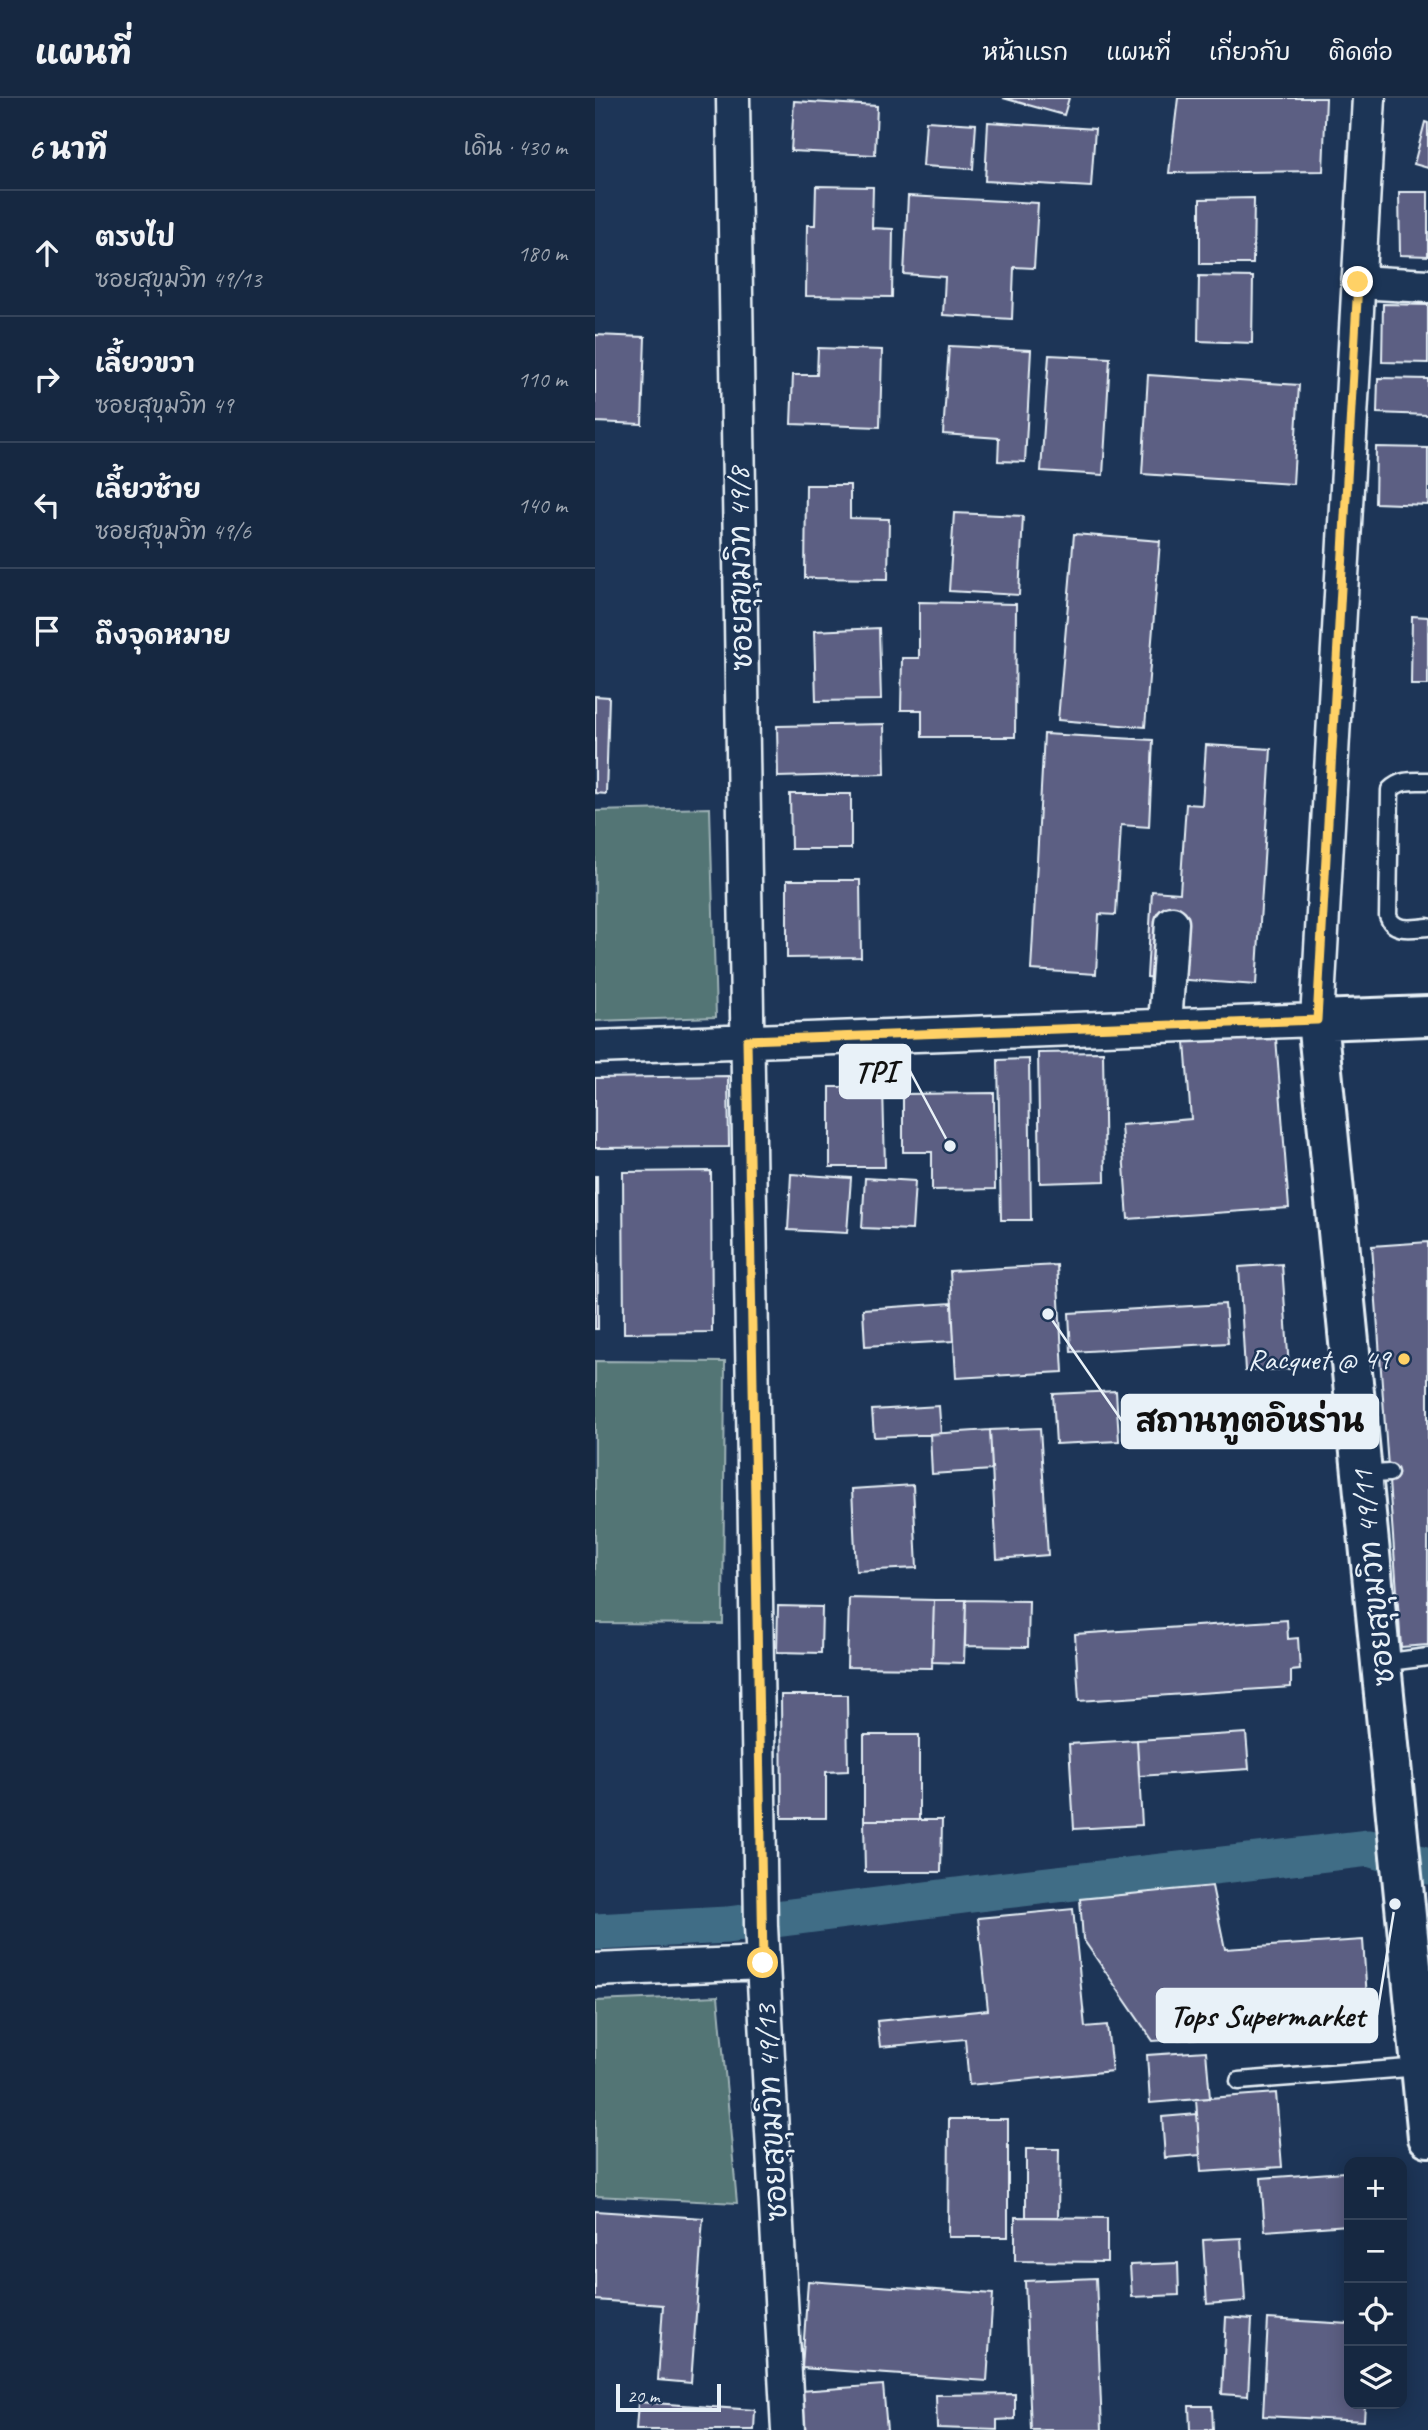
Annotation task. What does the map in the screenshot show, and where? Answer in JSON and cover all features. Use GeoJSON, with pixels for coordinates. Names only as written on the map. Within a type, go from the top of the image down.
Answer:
{"type":"FeatureCollection","features":[{"type":"Feature","properties":{"kind":"street","name":"ซอยสุขุมวิท 49/8"},"geometry":{"type":"LineString","coordinates":[[733,98],[747,1040]]}},
{"type":"Feature","properties":{"kind":"street"},"geometry":{"type":"LineString","coordinates":[[1317,1020],[1369,98]]}},
{"type":"Feature","properties":{"kind":"street"},"geometry":{"type":"LineString","coordinates":[[1358,282],[1428,286]]}},
{"type":"Feature","properties":{"kind":"street"},"geometry":{"type":"LineString","coordinates":[[1165,1025],[1172,923]]}},
{"type":"Feature","properties":{"kind":"street"},"geometry":{"type":"LineString","coordinates":[[595,1047],[1428,1016]]}},
{"type":"Feature","properties":{"kind":"street","name":"ซอยสุขุมวิท 49/11"},"geometry":{"type":"LineString","coordinates":[[1317,1020],[1375,1474],[1381,1663],[1428,2137]]}},
{"type":"Feature","properties":{"kind":"street","name":"ซอยสุขุมวิท 49/13"},"geometry":{"type":"LineString","coordinates":[[747,1040],[763,1963],[788,2430]]}},
{"type":"Feature","properties":{"kind":"street"},"geometry":{"type":"LineString","coordinates":[[595,1970],[763,1963]]}},
{"type":"Feature","properties":{"kind":"lane"},"geometry":{"type":"LineString","coordinates":[[1428,781],[1405,781],[1397,783],[1390,790],[1388,916],[1397,928],[1428,927]]}},
{"type":"Feature","properties":{"kind":"lane"},"geometry":{"type":"LineString","coordinates":[[1381,1663],[1428,1657]]}},
{"type":"Feature","properties":{"kind":"lane"},"geometry":{"type":"LineString","coordinates":[[1239,2081],[1421,2067]]}},
{"type":"Feature","properties":{"kind":"green space"},"geometry":{"type":"Polygon","coordinates":[[[710,808],[716,1017],[595,1021],[595,811],[710,808]]]}},
{"type":"Feature","properties":{"kind":"green space"},"geometry":{"type":"Polygon","coordinates":[[[595,1361],[725,1362],[723,1624],[595,1623],[595,1361]]]}},
{"type":"Feature","properties":{"kind":"green space"},"geometry":{"type":"Polygon","coordinates":[[[718,1996],[737,2203],[595,2196],[595,2001],[718,1996]]]}},
{"type":"Feature","properties":{"kind":"building"},"geometry":{"type":"Polygon","coordinates":[[[1003,98],[1069,98],[1064,115],[1003,98]]]}},
{"type":"Feature","properties":{"kind":"building"},"geometry":{"type":"Polygon","coordinates":[[[1178,98],[1326,98],[1323,171],[1169,173],[1178,98]]]}},
{"type":"Feature","properties":{"kind":"building"},"geometry":{"type":"Polygon","coordinates":[[[794,101],[877,106],[875,155],[791,151],[794,101]]]}},
{"type":"Feature","properties":{"kind":"building"},"geometry":{"type":"Polygon","coordinates":[[[926,121],[976,124],[973,169],[923,166],[926,121]]]}},
{"type":"Feature","properties":{"kind":"building"},"geometry":{"type":"Polygon","coordinates":[[[988,122],[1095,129],[1091,187],[985,181],[988,122]]]}},
{"type":"Feature","properties":{"kind":"building"},"geometry":{"type":"Polygon","coordinates":[[[1425,122],[1428,123],[1428,168],[1414,164],[1425,122]]]}},
{"type":"Feature","properties":{"kind":"building"},"geometry":{"type":"Polygon","coordinates":[[[816,186],[873,187],[872,228],[893,229],[892,297],[806,296],[807,225],[815,225],[816,186]]]}},
{"type":"Feature","properties":{"kind":"building"},"geometry":{"type":"Polygon","coordinates":[[[1399,192],[1428,192],[1428,256],[1400,255],[1399,192]]]}},
{"type":"Feature","properties":{"kind":"building"},"geometry":{"type":"Polygon","coordinates":[[[908,196],[1038,203],[1034,268],[1014,267],[1012,319],[943,315],[945,277],[904,274],[908,196]]]}},
{"type":"Feature","properties":{"kind":"building"},"geometry":{"type":"Polygon","coordinates":[[[1254,198],[1253,264],[1200,264],[1200,199],[1254,198]]]}},
{"type":"Feature","properties":{"kind":"building"},"geometry":{"type":"Polygon","coordinates":[[[1199,276],[1253,277],[1252,343],[1198,341],[1199,276]]]}},
{"type":"Feature","properties":{"kind":"building"},"geometry":{"type":"Polygon","coordinates":[[[1383,304],[1428,305],[1428,363],[1382,362],[1383,304]]]}},
{"type":"Feature","properties":{"kind":"building"},"geometry":{"type":"Polygon","coordinates":[[[595,335],[645,337],[642,424],[595,422],[595,335]]]}},
{"type":"Feature","properties":{"kind":"building"},"geometry":{"type":"Polygon","coordinates":[[[949,346],[1031,350],[1025,462],[998,461],[999,438],[943,434],[949,346]]]}},
{"type":"Feature","properties":{"kind":"building"},"geometry":{"type":"Polygon","coordinates":[[[818,348],[882,350],[880,427],[791,424],[793,375],[817,375],[818,348]]]}},
{"type":"Feature","properties":{"kind":"building"},"geometry":{"type":"Polygon","coordinates":[[[1049,355],[1110,358],[1103,475],[1041,471],[1049,355]]]}},
{"type":"Feature","properties":{"kind":"building"},"geometry":{"type":"Polygon","coordinates":[[[1148,375],[1299,385],[1293,484],[1142,474],[1148,375]]]}},
{"type":"Feature","properties":{"kind":"building"},"geometry":{"type":"Polygon","coordinates":[[[1378,378],[1428,379],[1428,415],[1377,413],[1378,378]]]}},
{"type":"Feature","properties":{"kind":"building"},"geometry":{"type":"Polygon","coordinates":[[[1376,447],[1428,448],[1428,505],[1375,503],[1376,447]]]}},
{"type":"Feature","properties":{"kind":"building"},"geometry":{"type":"Polygon","coordinates":[[[806,485],[850,485],[850,518],[889,519],[888,579],[805,578],[806,485]]]}},
{"type":"Feature","properties":{"kind":"building"},"geometry":{"type":"Polygon","coordinates":[[[954,513],[1023,516],[1019,595],[949,591],[954,513]]]}},
{"type":"Feature","properties":{"kind":"building"},"geometry":{"type":"Polygon","coordinates":[[[1074,534],[1160,541],[1145,727],[1058,720],[1074,534]]]}},
{"type":"Feature","properties":{"kind":"building"},"geometry":{"type":"Polygon","coordinates":[[[919,602],[1016,604],[1015,737],[922,737],[922,710],[901,710],[902,658],[919,658],[919,602]]]}},
{"type":"Feature","properties":{"kind":"building"},"geometry":{"type":"Polygon","coordinates":[[[1412,616],[1428,617],[1428,685],[1411,685],[1412,616]]]}},
{"type":"Feature","properties":{"kind":"building"},"geometry":{"type":"Polygon","coordinates":[[[879,628],[881,700],[816,701],[814,631],[879,628]]]}},
{"type":"Feature","properties":{"kind":"building"},"geometry":{"type":"Polygon","coordinates":[[[595,696],[609,697],[606,794],[595,793],[595,696]]]}},
{"type":"Feature","properties":{"kind":"building"},"geometry":{"type":"Polygon","coordinates":[[[884,724],[885,774],[778,777],[777,726],[884,724]]]}},
{"type":"Feature","properties":{"kind":"building"},"geometry":{"type":"Polygon","coordinates":[[[1044,734],[1153,740],[1149,827],[1121,825],[1116,915],[1099,914],[1096,974],[1031,970],[1044,734]]]}},
{"type":"Feature","properties":{"kind":"building"},"geometry":{"type":"Polygon","coordinates":[[[1206,745],[1271,749],[1256,985],[1147,977],[1152,891],[1180,893],[1186,804],[1202,805],[1206,745]]]}},
{"type":"Feature","properties":{"kind":"building"},"geometry":{"type":"Polygon","coordinates":[[[790,794],[851,794],[851,849],[791,849],[790,794]]]}},
{"type":"Feature","properties":{"kind":"building"},"geometry":{"type":"Polygon","coordinates":[[[787,880],[860,880],[861,957],[787,958],[787,880]]]}},
{"type":"Feature","properties":{"kind":"building"},"geometry":{"type":"Polygon","coordinates":[[[1275,1024],[1289,1208],[1128,1219],[1121,1125],[1191,1119],[1184,1030],[1275,1024]]]}},
{"type":"Feature","properties":{"kind":"building"},"geometry":{"type":"Polygon","coordinates":[[[1103,1052],[1105,1181],[1040,1183],[1038,1053],[1103,1052]]]}},
{"type":"Feature","properties":{"kind":"building"},"geometry":{"type":"Polygon","coordinates":[[[1029,1059],[1031,1220],[1001,1220],[998,1060],[1029,1059]]]}},
{"type":"Feature","properties":{"kind":"building"},"geometry":{"type":"Polygon","coordinates":[[[728,1076],[729,1147],[595,1148],[595,1078],[728,1076]]]}},
{"type":"Feature","properties":{"kind":"building"},"geometry":{"type":"Polygon","coordinates":[[[830,1087],[883,1087],[885,1167],[830,1167],[830,1087]]]}},
{"type":"Feature","properties":{"kind":"building"},"geometry":{"type":"Polygon","coordinates":[[[994,1093],[995,1189],[932,1190],[932,1152],[903,1152],[903,1094],[994,1093]]]}},
{"type":"Feature","properties":{"kind":"building"},"geometry":{"type":"Polygon","coordinates":[[[711,1171],[712,1332],[624,1333],[623,1172],[711,1171]]]}},
{"type":"Feature","properties":{"kind":"building"},"geometry":{"type":"Polygon","coordinates":[[[791,1174],[851,1178],[847,1233],[788,1230],[791,1174]]]}},
{"type":"Feature","properties":{"kind":"building"},"geometry":{"type":"Polygon","coordinates":[[[597,1176],[598,1329],[595,1329],[597,1176]]]}},
{"type":"Feature","properties":{"kind":"building"},"geometry":{"type":"Polygon","coordinates":[[[865,1178],[915,1181],[912,1230],[862,1228],[865,1178]]]}},
{"type":"Feature","properties":{"kind":"building","name":"Racquet @ 49"},"geometry":{"type":"Polygon","coordinates":[[[1428,1242],[1428,1645],[1401,1647],[1372,1246],[1428,1242]]]}},
{"type":"Feature","properties":{"kind":"building"},"geometry":{"type":"Polygon","coordinates":[[[1282,1264],[1289,1369],[1245,1371],[1239,1267],[1282,1264]]]}},
{"type":"Feature","properties":{"kind":"building"},"geometry":{"type":"Polygon","coordinates":[[[1057,1265],[1063,1372],[956,1378],[950,1271],[1057,1265]]]}},
{"type":"Feature","properties":{"kind":"building"},"geometry":{"type":"Polygon","coordinates":[[[952,1303],[954,1341],[865,1346],[863,1309],[952,1303]]]}},
{"type":"Feature","properties":{"kind":"building"},"geometry":{"type":"Polygon","coordinates":[[[1225,1304],[1228,1343],[1071,1352],[1069,1313],[1225,1304]]]}},
{"type":"Feature","properties":{"kind":"building"},"geometry":{"type":"Polygon","coordinates":[[[1116,1391],[1119,1441],[1056,1444],[1053,1394],[1116,1391]]]}},
{"type":"Feature","properties":{"kind":"building"},"geometry":{"type":"Polygon","coordinates":[[[939,1406],[941,1434],[874,1437],[872,1410],[939,1406]]]}},
{"type":"Feature","properties":{"kind":"building"},"geometry":{"type":"Polygon","coordinates":[[[1040,1428],[1048,1555],[997,1559],[990,1430],[1040,1428]]]}},
{"type":"Feature","properties":{"kind":"building"},"geometry":{"type":"Polygon","coordinates":[[[990,1430],[992,1470],[932,1474],[930,1434],[990,1430]]]}},
{"type":"Feature","properties":{"kind":"building"},"geometry":{"type":"Polygon","coordinates":[[[913,1485],[917,1568],[856,1571],[852,1489],[913,1485]]]}},
{"type":"Feature","properties":{"kind":"building"},"geometry":{"type":"Polygon","coordinates":[[[849,1598],[934,1600],[932,1668],[847,1667],[849,1598]]]}},
{"type":"Feature","properties":{"kind":"building"},"geometry":{"type":"Polygon","coordinates":[[[934,1600],[966,1600],[964,1663],[932,1662],[934,1600]]]}},
{"type":"Feature","properties":{"kind":"building"},"geometry":{"type":"Polygon","coordinates":[[[966,1600],[1029,1601],[1028,1647],[965,1646],[966,1600]]]}},
{"type":"Feature","properties":{"kind":"building"},"geometry":{"type":"Polygon","coordinates":[[[778,1606],[822,1607],[821,1653],[777,1652],[778,1606]]]}},
{"type":"Feature","properties":{"kind":"building"},"geometry":{"type":"Polygon","coordinates":[[[1287,1620],[1288,1639],[1298,1638],[1300,1670],[1291,1671],[1291,1687],[1079,1701],[1075,1634],[1287,1620]]]}},
{"type":"Feature","properties":{"kind":"building"},"geometry":{"type":"Polygon","coordinates":[[[781,1695],[847,1695],[848,1771],[826,1772],[826,1818],[782,1818],[781,1695]]]}},
{"type":"Feature","properties":{"kind":"building"},"geometry":{"type":"Polygon","coordinates":[[[1246,1733],[1249,1769],[1139,1776],[1137,1740],[1246,1733]]]}},
{"type":"Feature","properties":{"kind":"building"},"geometry":{"type":"Polygon","coordinates":[[[864,1735],[919,1735],[919,1820],[864,1820],[864,1735]]]}},
{"type":"Feature","properties":{"kind":"building"},"geometry":{"type":"Polygon","coordinates":[[[1137,1740],[1142,1825],[1074,1829],[1069,1744],[1137,1740]]]}},
{"type":"Feature","properties":{"kind":"building"},"geometry":{"type":"Polygon","coordinates":[[[864,1820],[942,1820],[941,1872],[865,1872],[864,1820]]]}},
{"type":"Feature","properties":{"kind":"building"},"geometry":{"type":"Polygon","coordinates":[[[1212,1886],[1225,1949],[1363,1940],[1369,2027],[1153,2041],[1083,1939],[1080,1899],[1212,1886]]]}},
{"type":"Feature","properties":{"kind":"building"},"geometry":{"type":"Polygon","coordinates":[[[1073,1909],[1085,2027],[1107,2025],[1112,2071],[969,2085],[965,2039],[880,2047],[877,2021],[988,2010],[978,1918],[1073,1909]]]}},
{"type":"Feature","properties":{"kind":"building"},"geometry":{"type":"Polygon","coordinates":[[[1206,2051],[1210,2098],[1150,2103],[1147,2055],[1206,2051]]]}},
{"type":"Feature","properties":{"kind":"building"},"geometry":{"type":"Polygon","coordinates":[[[1276,2093],[1282,2167],[1201,2172],[1196,2099],[1276,2093]]]}},
{"type":"Feature","properties":{"kind":"building"},"geometry":{"type":"Polygon","coordinates":[[[1197,2114],[1200,2155],[1165,2158],[1162,2117],[1197,2114]]]}},
{"type":"Feature","properties":{"kind":"building"},"geometry":{"type":"Polygon","coordinates":[[[949,2119],[1008,2119],[1008,2237],[948,2237],[949,2119]]]}},
{"type":"Feature","properties":{"kind":"building"},"geometry":{"type":"Polygon","coordinates":[[[1026,2149],[1059,2149],[1058,2217],[1026,2217],[1026,2149]]]}},
{"type":"Feature","properties":{"kind":"building"},"geometry":{"type":"Polygon","coordinates":[[[1344,2172],[1344,2225],[1265,2231],[1261,2178],[1344,2172]]]}},
{"type":"Feature","properties":{"kind":"building"},"geometry":{"type":"Polygon","coordinates":[[[595,2211],[703,2218],[691,2383],[658,2380],[663,2305],[595,2300],[595,2211]]]}},
{"type":"Feature","properties":{"kind":"building"},"geometry":{"type":"Polygon","coordinates":[[[1015,2217],[1107,2218],[1107,2262],[1015,2261],[1015,2217]]]}},
{"type":"Feature","properties":{"kind":"building"},"geometry":{"type":"Polygon","coordinates":[[[1241,2238],[1245,2301],[1207,2304],[1203,2240],[1241,2238]]]}},
{"type":"Feature","properties":{"kind":"building"},"geometry":{"type":"Polygon","coordinates":[[[1178,2263],[1179,2295],[1132,2297],[1130,2265],[1178,2263]]]}},
{"type":"Feature","properties":{"kind":"building"},"geometry":{"type":"Polygon","coordinates":[[[1096,2278],[1102,2430],[1031,2430],[1025,2281],[1096,2278]]]}},
{"type":"Feature","properties":{"kind":"building"},"geometry":{"type":"Polygon","coordinates":[[[808,2281],[993,2294],[987,2381],[802,2368],[808,2281]]]}},
{"type":"Feature","properties":{"kind":"building"},"geometry":{"type":"Polygon","coordinates":[[[1226,2317],[1252,2319],[1248,2396],[1222,2394],[1226,2317]]]}},
{"type":"Feature","properties":{"kind":"building"},"geometry":{"type":"Polygon","coordinates":[[[1268,2319],[1344,2324],[1344,2409],[1365,2409],[1364,2421],[1263,2416],[1268,2319]]]}},
{"type":"Feature","properties":{"kind":"building"},"geometry":{"type":"Polygon","coordinates":[[[883,2385],[887,2430],[803,2430],[800,2391],[883,2385]]]}},
{"type":"Feature","properties":{"kind":"building"},"geometry":{"type":"Polygon","coordinates":[[[1015,2394],[1015,2419],[997,2420],[997,2430],[937,2428],[936,2395],[1015,2394]]]}},
{"type":"Feature","properties":{"kind":"building"},"geometry":{"type":"Polygon","coordinates":[[[638,2402],[755,2410],[754,2430],[636,2430],[638,2402]]]}},
{"type":"Feature","properties":{"kind":"building"},"geometry":{"type":"Polygon","coordinates":[[[1189,2406],[1212,2406],[1213,2430],[1190,2430],[1189,2406]]]}},
{"type":"Feature","properties":{"kind":"waterway"},"geometry":{"type":"LineString","coordinates":[[595,1932],[727,1925],[1369,1848],[1428,1866]]}},
{"type":"Feature","properties":{"kind":"place","name":"TPI"},"geometry":{"type":"Point","coordinates":[950,1146]}},
{"type":"Feature","properties":{"kind":"place","name":"สถานทูตอิหร่าน"},"geometry":{"type":"Point","coordinates":[1048,1314]}},
{"type":"Feature","properties":{"kind":"place","name":"Racquet @ 49"},"geometry":{"type":"Point","coordinates":[1404,1359]}},
{"type":"Feature","properties":{"kind":"place","name":"Tops Supermarket"},"geometry":{"type":"Point","coordinates":[1395,1904]}},
{"type":"Feature","properties":{"kind":"route"},"geometry":{"type":"LineString","coordinates":[[763,1963],[747,1040],[1317,1020],[1358,282]]}}]}
